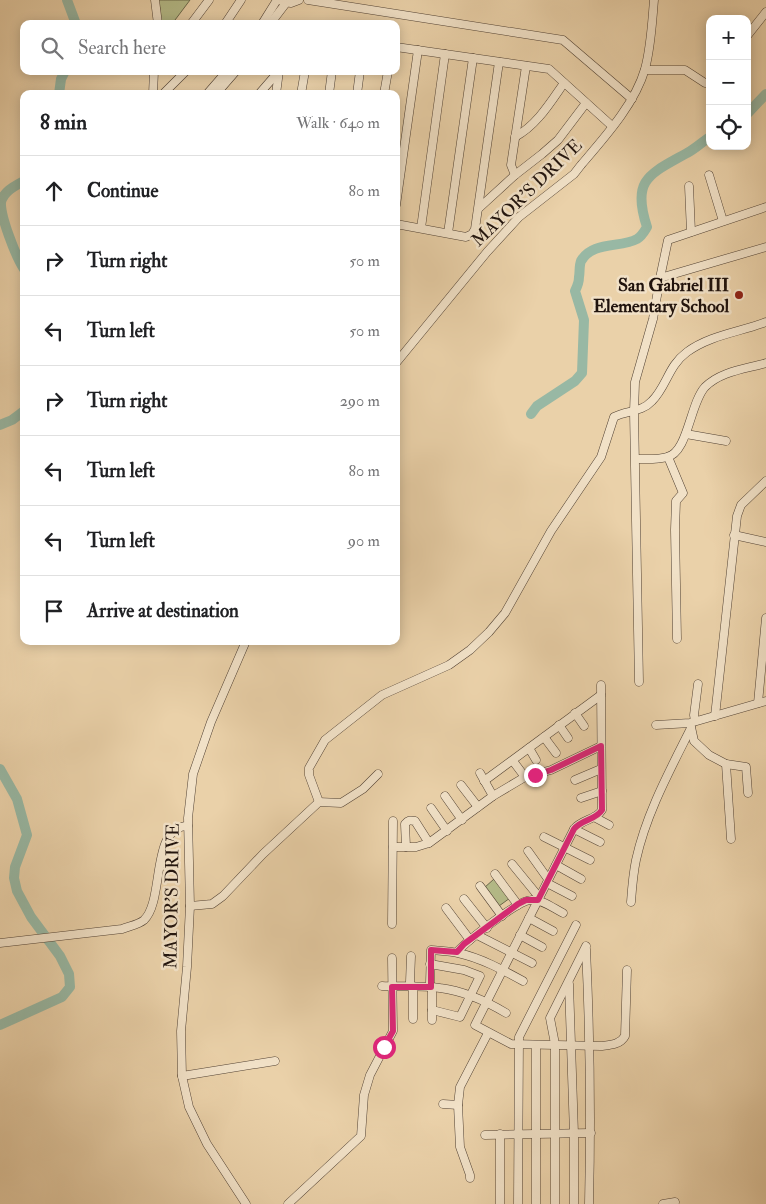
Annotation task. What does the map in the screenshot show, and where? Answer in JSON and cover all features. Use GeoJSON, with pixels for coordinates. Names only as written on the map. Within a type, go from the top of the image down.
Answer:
{"type":"FeatureCollection","features":[{"type":"Feature","properties":{"kind":"street"},"geometry":{"type":"LineString","coordinates":[[155,0],[158,20]]}},
{"type":"Feature","properties":{"kind":"street"},"geometry":{"type":"LineString","coordinates":[[194,20],[209,0]]}},
{"type":"Feature","properties":{"kind":"street"},"geometry":{"type":"LineString","coordinates":[[228,20],[240,3],[230,0]]}},
{"type":"Feature","properties":{"kind":"street"},"geometry":{"type":"LineString","coordinates":[[264,20],[277,0]]}},
{"type":"Feature","properties":{"kind":"street"},"geometry":{"type":"LineString","coordinates":[[272,20],[284,1],[291,3],[299,0]]}},
{"type":"Feature","properties":{"kind":"street"},"geometry":{"type":"LineString","coordinates":[[308,0],[563,40],[632,99]]}},
{"type":"Feature","properties":{"kind":"street","name":"MAYOR'S DRIVE"},"geometry":{"type":"LineString","coordinates":[[400,358],[487,252],[519,218],[574,174],[632,99],[645,70],[651,36],[654,0]]}},
{"type":"Feature","properties":{"kind":"street"},"geometry":{"type":"LineString","coordinates":[[751,31],[766,12]]}},
{"type":"Feature","properties":{"kind":"street"},"geometry":{"type":"LineString","coordinates":[[400,48],[548,69],[612,126]]}},
{"type":"Feature","properties":{"kind":"street"},"geometry":{"type":"LineString","coordinates":[[400,177],[418,50]]}},
{"type":"Feature","properties":{"kind":"street"},"geometry":{"type":"LineString","coordinates":[[421,228],[446,54]]}},
{"type":"Feature","properties":{"kind":"street"},"geometry":{"type":"LineString","coordinates":[[448,233],[473,58]]}},
{"type":"Feature","properties":{"kind":"street"},"geometry":{"type":"LineString","coordinates":[[400,225],[466,236],[472,234],[477,225],[499,62]]}},
{"type":"Feature","properties":{"kind":"street"},"geometry":{"type":"LineString","coordinates":[[514,175],[511,165],[526,66]]}},
{"type":"Feature","properties":{"kind":"street"},"geometry":{"type":"LineString","coordinates":[[645,70],[685,70],[706,83]]}},
{"type":"Feature","properties":{"kind":"street"},"geometry":{"type":"LineString","coordinates":[[153,90],[154,75]]}},
{"type":"Feature","properties":{"kind":"street"},"geometry":{"type":"LineString","coordinates":[[167,90],[182,75]]}},
{"type":"Feature","properties":{"kind":"street"},"geometry":{"type":"LineString","coordinates":[[210,90],[224,75]]}},
{"type":"Feature","properties":{"kind":"street"},"geometry":{"type":"LineString","coordinates":[[219,90],[233,75]]}},
{"type":"Feature","properties":{"kind":"street"},"geometry":{"type":"LineString","coordinates":[[262,90],[275,75]]}},
{"type":"Feature","properties":{"kind":"street"},"geometry":{"type":"LineString","coordinates":[[277,90],[278,75]]}},
{"type":"Feature","properties":{"kind":"street"},"geometry":{"type":"LineString","coordinates":[[303,90],[304,75]]}},
{"type":"Feature","properties":{"kind":"street"},"geometry":{"type":"LineString","coordinates":[[330,90],[331,75]]}},
{"type":"Feature","properties":{"kind":"street"},"geometry":{"type":"LineString","coordinates":[[358,90],[359,75]]}},
{"type":"Feature","properties":{"kind":"street"},"geometry":{"type":"LineString","coordinates":[[385,90],[387,75]]}},
{"type":"Feature","properties":{"kind":"street"},"geometry":{"type":"LineString","coordinates":[[515,137],[526,131],[540,117],[564,84]]}},
{"type":"Feature","properties":{"kind":"street"},"geometry":{"type":"LineString","coordinates":[[479,208],[514,175],[558,140],[586,103]]}},
{"type":"Feature","properties":{"kind":"street"},"geometry":{"type":"LineString","coordinates":[[709,175],[723,221]]}},
{"type":"Feature","properties":{"kind":"street"},"geometry":{"type":"LineString","coordinates":[[689,186],[691,232]]}},
{"type":"Feature","properties":{"kind":"street"},"geometry":{"type":"LineString","coordinates":[[639,682],[635,382],[653,319],[668,240],[766,207]]}},
{"type":"Feature","properties":{"kind":"street"},"geometry":{"type":"LineString","coordinates":[[660,278],[766,247]]}},
{"type":"Feature","properties":{"kind":"street"},"geometry":{"type":"LineString","coordinates":[[319,802],[309,775],[309,768],[326,740],[382,695],[449,664],[470,650],[505,614],[551,531],[601,457],[614,417],[634,412],[652,402],[660,392],[672,367],[687,352],[709,340],[766,322]]}},
{"type":"Feature","properties":{"kind":"street"},"geometry":{"type":"LineString","coordinates":[[636,458],[668,457],[674,454],[686,434],[699,395],[706,387],[717,378],[731,372],[766,363]]}},
{"type":"Feature","properties":{"kind":"street"},"geometry":{"type":"LineString","coordinates":[[686,434],[726,441]]}},
{"type":"Feature","properties":{"kind":"street"},"geometry":{"type":"LineString","coordinates":[[668,457],[683,493],[676,501],[677,638]]}},
{"type":"Feature","properties":{"kind":"street"},"geometry":{"type":"LineString","coordinates":[[715,716],[734,535],[741,504],[766,481]]}},
{"type":"Feature","properties":{"kind":"street"},"geometry":{"type":"LineString","coordinates":[[734,535],[766,542]]}},
{"type":"Feature","properties":{"kind":"street"},"geometry":{"type":"LineString","coordinates":[[656,725],[692,724],[762,702],[766,618]]}},
{"type":"Feature","properties":{"kind":"street","name":"MAYOR'S DRIVE"},"geometry":{"type":"LineString","coordinates":[[244,645],[221,696],[193,774],[188,826],[190,906],[181,1031],[182,1076],[189,1107],[207,1144],[246,1204]]}},
{"type":"Feature","properties":{"kind":"street"},"geometry":{"type":"LineString","coordinates":[[630,902],[636,861],[642,838],[661,787],[692,724],[698,684]]}},
{"type":"Feature","properties":{"kind":"street"},"geometry":{"type":"LineString","coordinates":[[601,685],[602,810],[594,818],[577,825],[574,829],[475,1025],[511,1044],[614,1044],[623,1040],[625,1036],[627,970]]}},
{"type":"Feature","properties":{"kind":"street"},"geometry":{"type":"LineString","coordinates":[[484,781],[601,695]]}},
{"type":"Feature","properties":{"kind":"street"},"geometry":{"type":"LineString","coordinates":[[575,713],[584,726]]}},
{"type":"Feature","properties":{"kind":"street"},"geometry":{"type":"LineString","coordinates":[[692,724],[695,743],[709,755],[726,764],[746,767],[748,793]]}},
{"type":"Feature","properties":{"kind":"street"},"geometry":{"type":"LineString","coordinates":[[559,725],[568,738]]}},
{"type":"Feature","properties":{"kind":"street"},"geometry":{"type":"LineString","coordinates":[[544,737],[556,753]]}},
{"type":"Feature","properties":{"kind":"street"},"geometry":{"type":"LineString","coordinates":[[393,847],[416,847],[429,843],[493,796],[525,777],[551,770],[601,746]]}},
{"type":"Feature","properties":{"kind":"street"},"geometry":{"type":"LineString","coordinates":[[529,748],[536,760]]}},
{"type":"Feature","properties":{"kind":"street"},"geometry":{"type":"LineString","coordinates":[[512,761],[525,777]]}},
{"type":"Feature","properties":{"kind":"street"},"geometry":{"type":"LineString","coordinates":[[726,764],[730,840]]}},
{"type":"Feature","properties":{"kind":"street"},"geometry":{"type":"LineString","coordinates":[[576,780],[602,769]]}},
{"type":"Feature","properties":{"kind":"street"},"geometry":{"type":"LineString","coordinates":[[480,773],[493,796]]}},
{"type":"Feature","properties":{"kind":"street"},"geometry":{"type":"LineString","coordinates":[[190,906],[212,904],[224,896],[263,854],[319,802],[342,803],[363,789],[378,774]]}},
{"type":"Feature","properties":{"kind":"street"},"geometry":{"type":"LineString","coordinates":[[461,785],[478,807]]}},
{"type":"Feature","properties":{"kind":"street"},"geometry":{"type":"LineString","coordinates":[[581,798],[602,790]]}},
{"type":"Feature","properties":{"kind":"street"},"geometry":{"type":"LineString","coordinates":[[445,796],[462,820]]}},
{"type":"Feature","properties":{"kind":"street"},"geometry":{"type":"LineString","coordinates":[[430,808],[447,831]]}},
{"type":"Feature","properties":{"kind":"street"},"geometry":{"type":"LineString","coordinates":[[594,818],[609,825]]}},
{"type":"Feature","properties":{"kind":"street"},"geometry":{"type":"LineString","coordinates":[[406,846],[405,824],[412,820],[415,821],[429,843]]}},
{"type":"Feature","properties":{"kind":"street"},"geometry":{"type":"LineString","coordinates":[[392,924],[393,821]]}},
{"type":"Feature","properties":{"kind":"street"},"geometry":{"type":"LineString","coordinates":[[0,942],[122,929],[144,919],[151,909],[168,838],[175,829],[181,826],[188,826]]}},
{"type":"Feature","properties":{"kind":"street"},"geometry":{"type":"LineString","coordinates":[[574,829],[600,842]]}},
{"type":"Feature","properties":{"kind":"street"},"geometry":{"type":"LineString","coordinates":[[544,837],[590,860]]}},
{"type":"Feature","properties":{"kind":"street"},"geometry":{"type":"LineString","coordinates":[[528,851],[548,881],[572,896]]}},
{"type":"Feature","properties":{"kind":"street"},"geometry":{"type":"LineString","coordinates":[[512,864],[539,898],[563,913]]}},
{"type":"Feature","properties":{"kind":"street"},"geometry":{"type":"LineString","coordinates":[[556,865],[581,879]]}},
{"type":"Feature","properties":{"kind":"street"},"geometry":{"type":"LineString","coordinates":[[495,874],[518,904]]}},
{"type":"Feature","properties":{"kind":"street"},"geometry":{"type":"LineString","coordinates":[[480,886],[502,916]]}},
{"type":"Feature","properties":{"kind":"street"},"geometry":{"type":"LineString","coordinates":[[457,952],[473,937],[518,904],[526,900],[539,898]]}},
{"type":"Feature","properties":{"kind":"street"},"geometry":{"type":"LineString","coordinates":[[464,899],[487,928]]}},
{"type":"Feature","properties":{"kind":"street"},"geometry":{"type":"LineString","coordinates":[[446,908],[473,937],[511,952],[532,963]]}},
{"type":"Feature","properties":{"kind":"street"},"geometry":{"type":"LineString","coordinates":[[529,918],[553,931]]}},
{"type":"Feature","properties":{"kind":"street"},"geometry":{"type":"LineString","coordinates":[[518,1204],[519,1037],[576,924]]}},
{"type":"Feature","properties":{"kind":"street"},"geometry":{"type":"LineString","coordinates":[[520,935],[542,947]]}},
{"type":"Feature","properties":{"kind":"street"},"geometry":{"type":"LineString","coordinates":[[555,1204],[554,1044],[550,1015],[569,983],[586,946],[590,1045],[591,1133],[589,1204]]}},
{"type":"Feature","properties":{"kind":"street"},"geometry":{"type":"LineString","coordinates":[[432,1020],[431,950],[457,952],[502,969],[523,981]]}},
{"type":"Feature","properties":{"kind":"street"},"geometry":{"type":"LineString","coordinates":[[411,956],[412,1019]]}},
{"type":"Feature","properties":{"kind":"street"},"geometry":{"type":"LineString","coordinates":[[288,1204],[361,1136],[364,1096],[370,1075],[393,1031],[392,958]]}},
{"type":"Feature","properties":{"kind":"street"},"geometry":{"type":"LineString","coordinates":[[430,964],[444,965],[479,974],[480,978],[460,1017],[432,1010]]}},
{"type":"Feature","properties":{"kind":"street"},"geometry":{"type":"LineString","coordinates":[[569,983],[572,1044],[574,1204]]}},
{"type":"Feature","properties":{"kind":"street"},"geometry":{"type":"LineString","coordinates":[[382,986],[431,987],[459,992],[487,1002],[506,1013]]}},
{"type":"Feature","properties":{"kind":"street"},"geometry":{"type":"LineString","coordinates":[[470,1178],[460,1146],[458,1105],[460,1087],[488,1033]]}},
{"type":"Feature","properties":{"kind":"street"},"geometry":{"type":"LineString","coordinates":[[536,1045],[536,1204]]}},
{"type":"Feature","properties":{"kind":"street"},"geometry":{"type":"LineString","coordinates":[[182,1076],[275,1061]]}},
{"type":"Feature","properties":{"kind":"street"},"geometry":{"type":"LineString","coordinates":[[444,1104],[458,1105]]}},
{"type":"Feature","properties":{"kind":"street"},"geometry":{"type":"LineString","coordinates":[[485,1135],[591,1133]]}},
{"type":"Feature","properties":{"kind":"street"},"geometry":{"type":"LineString","coordinates":[[500,1134],[500,1204]]}},
{"type":"Feature","properties":{"kind":"street"},"geometry":{"type":"LineString","coordinates":[[663,1204],[675,1202]]}},
{"type":"Feature","properties":{"kind":"green space"},"geometry":{"type":"Polygon","coordinates":[[[158,0],[190,0],[175,20],[160,20],[158,0]]]}},
{"type":"Feature","properties":{"kind":"green space"},"geometry":{"type":"Polygon","coordinates":[[[494,879],[510,898],[499,906],[484,888],[494,879]]]}},
{"type":"Feature","properties":{"kind":"waterway"},"geometry":{"type":"LineString","coordinates":[[67,0],[74,20]]}},
{"type":"Feature","properties":{"kind":"waterway"},"geometry":{"type":"LineString","coordinates":[[60,90],[63,75]]}},
{"type":"Feature","properties":{"kind":"waterway"},"geometry":{"type":"LineString","coordinates":[[751,110],[766,94]]}},
{"type":"Feature","properties":{"kind":"waterway"},"geometry":{"type":"LineString","coordinates":[[531,414],[537,406],[575,381],[582,373],[584,320],[575,291],[579,281],[581,261],[592,250],[630,242],[640,237],[647,227],[641,198],[647,180],[654,173],[706,140]]}},
{"type":"Feature","properties":{"kind":"waterway"},"geometry":{"type":"LineString","coordinates":[[20,183],[7,192],[1,202],[9,236],[20,261]]}},
{"type":"Feature","properties":{"kind":"waterway"},"geometry":{"type":"LineString","coordinates":[[0,425],[20,414]]}},
{"type":"Feature","properties":{"kind":"waterway"},"geometry":{"type":"LineString","coordinates":[[0,769],[17,799],[27,835],[15,867],[14,878],[17,891],[31,917],[60,956],[69,974],[70,987],[62,997],[0,1025]]}},
{"type":"Feature","properties":{"kind":"place","name":"San Gabriel III Elementary School"},"geometry":{"type":"Point","coordinates":[739,295]}},
{"type":"Feature","properties":{"kind":"route"},"geometry":{"type":"LineString","coordinates":[[384,1047],[393,1031],[394,991],[392,987],[431,987],[431,950],[457,952],[464,944],[518,904],[526,900],[538,900],[574,829],[577,825],[594,818],[602,810],[601,746],[551,770],[535,775]]}}]}
